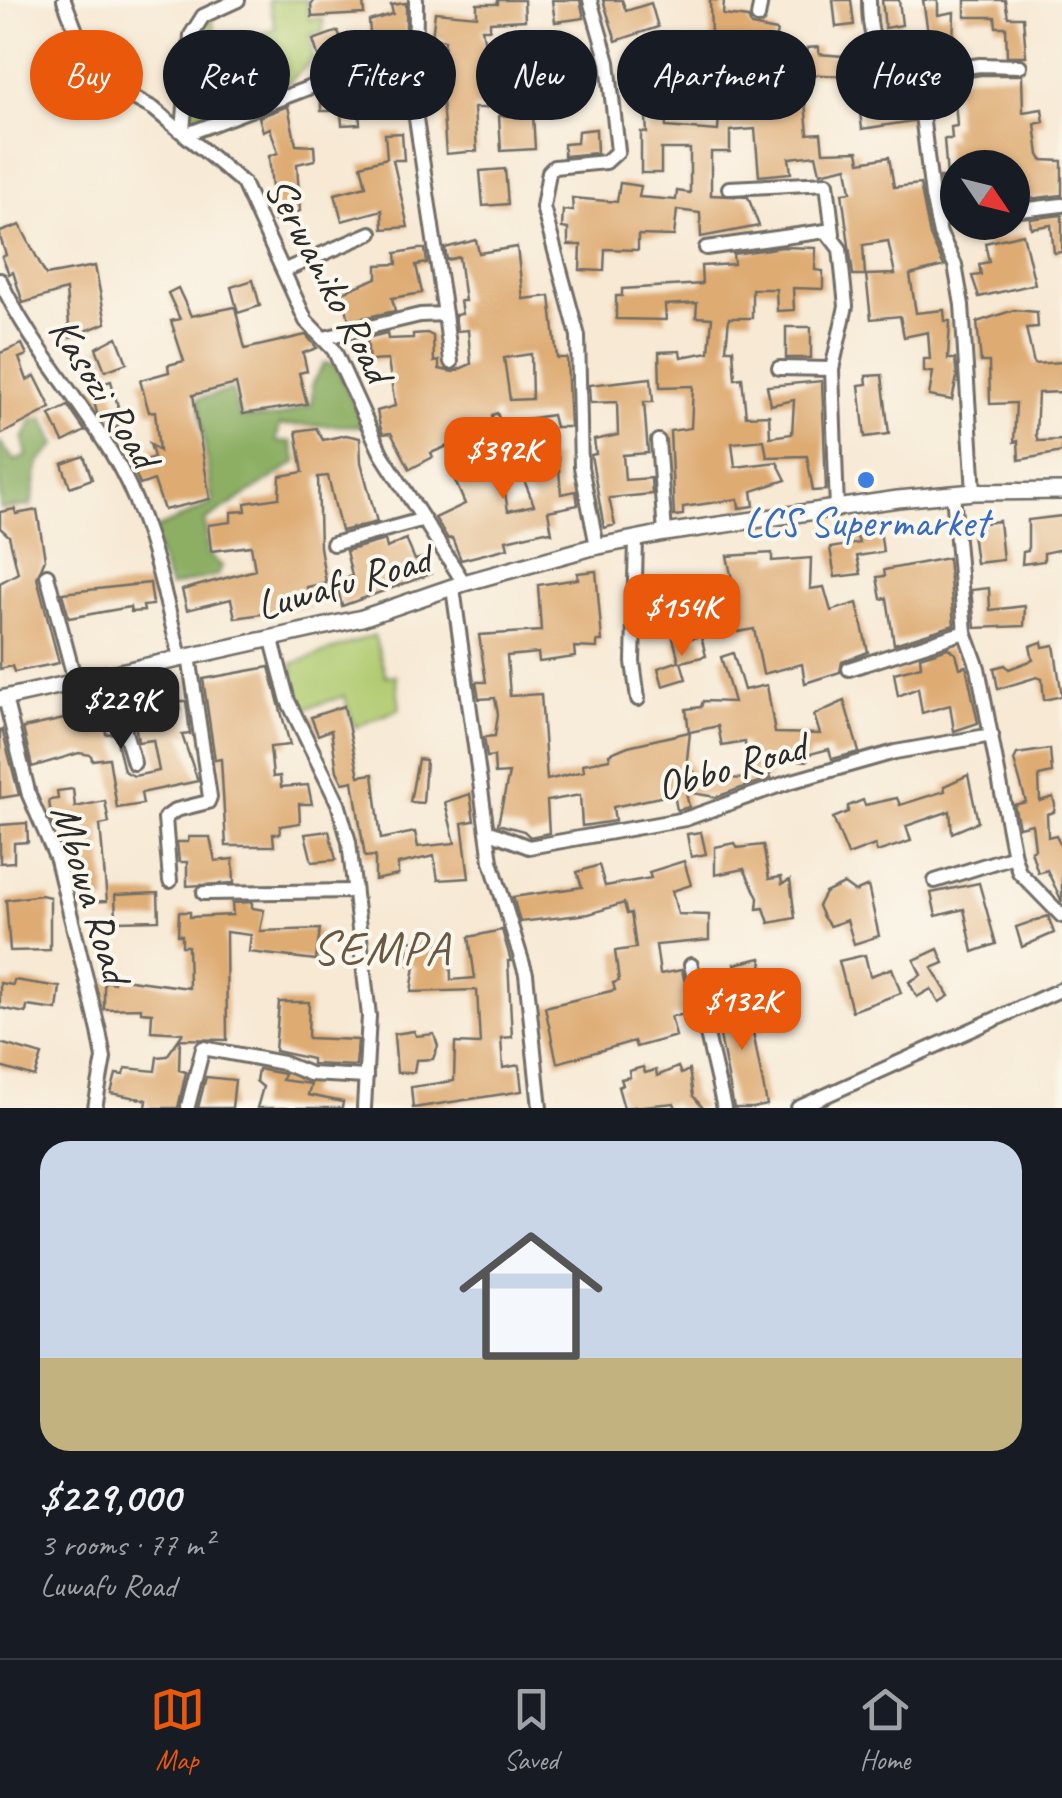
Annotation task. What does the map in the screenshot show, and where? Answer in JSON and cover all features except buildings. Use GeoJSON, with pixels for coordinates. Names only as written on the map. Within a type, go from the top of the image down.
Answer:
{"type":"FeatureCollection","features":[{"type":"Feature","properties":{"kind":"street","name":"Serwaniko Road"},"geometry":{"type":"LineString","coordinates":[[64,0],[88,65],[101,80],[185,133],[243,182],[306,321],[334,350],[381,452],[459,585]]}},
{"type":"Feature","properties":{"kind":"street"},"geometry":{"type":"LineString","coordinates":[[238,0],[203,16],[191,35],[185,133],[310,88]]}},
{"type":"Feature","properties":{"kind":"street"},"geometry":{"type":"LineString","coordinates":[[416,0],[415,112],[451,362]]}},
{"type":"Feature","properties":{"kind":"street"},"geometry":{"type":"LineString","coordinates":[[590,0],[608,62],[618,151],[606,162],[554,167],[543,207],[578,336],[580,450],[597,546]]}},
{"type":"Feature","properties":{"kind":"street"},"geometry":{"type":"LineString","coordinates":[[758,17],[760,0]]}},
{"type":"Feature","properties":{"kind":"street"},"geometry":{"type":"LineString","coordinates":[[870,0],[871,30]]}},
{"type":"Feature","properties":{"kind":"street"},"geometry":{"type":"LineString","coordinates":[[974,65],[1020,66]]}},
{"type":"Feature","properties":{"kind":"street"},"geometry":{"type":"LineString","coordinates":[[923,120],[937,220],[955,265],[962,305],[974,492]]}},
{"type":"Feature","properties":{"kind":"street"},"geometry":{"type":"LineString","coordinates":[[729,188],[827,183],[846,306],[832,369],[837,510]]}},
{"type":"Feature","properties":{"kind":"street"},"geometry":{"type":"LineString","coordinates":[[1030,208],[1062,204]]}},
{"type":"Feature","properties":{"kind":"street"},"geometry":{"type":"LineString","coordinates":[[285,270],[371,232]]}},
{"type":"Feature","properties":{"kind":"street"},"geometry":{"type":"LineString","coordinates":[[706,248],[773,236],[833,234]]}},
{"type":"Feature","properties":{"kind":"street","name":"Kasozi Road"},"geometry":{"type":"LineString","coordinates":[[0,280],[28,333],[124,476],[138,506],[184,656],[210,797],[204,804],[176,810],[165,818],[170,882]]}},
{"type":"Feature","properties":{"kind":"street"},"geometry":{"type":"LineString","coordinates":[[324,338],[420,315],[445,314]]}},
{"type":"Feature","properties":{"kind":"street"},"geometry":{"type":"LineString","coordinates":[[779,368],[832,369]]}},
{"type":"Feature","properties":{"kind":"street"},"geometry":{"type":"LineString","coordinates":[[658,442],[665,533]]}},
{"type":"Feature","properties":{"kind":"street","name":"Luwafu Road"},"geometry":{"type":"LineString","coordinates":[[2,698],[362,618],[459,585],[597,546],[665,533],[953,494],[1062,491]]}},
{"type":"Feature","properties":{"kind":"street"},"geometry":{"type":"LineString","coordinates":[[953,494],[965,632],[992,735],[1014,856],[1019,872],[1062,916]]}},
{"type":"Feature","properties":{"kind":"street"},"geometry":{"type":"LineString","coordinates":[[333,544],[421,520]]}},
{"type":"Feature","properties":{"kind":"street"},"geometry":{"type":"LineString","coordinates":[[636,539],[634,662],[638,699]]}},
{"type":"Feature","properties":{"kind":"street"},"geometry":{"type":"LineString","coordinates":[[47,575],[75,681]]}},
{"type":"Feature","properties":{"kind":"street"},"geometry":{"type":"LineString","coordinates":[[459,585],[497,886],[526,974],[540,1108]]}},
{"type":"Feature","properties":{"kind":"street"},"geometry":{"type":"LineString","coordinates":[[849,669],[965,632]]}},
{"type":"Feature","properties":{"kind":"street"},"geometry":{"type":"LineString","coordinates":[[272,640],[288,701],[338,803],[349,842],[369,1008],[364,1108]]}},
{"type":"Feature","properties":{"kind":"street"},"geometry":{"type":"LineString","coordinates":[[108,673],[134,763]]}},
{"type":"Feature","properties":{"kind":"street","name":"Mbowa Road"},"geometry":{"type":"LineString","coordinates":[[2,698],[29,795],[57,860],[98,1031],[104,1058],[95,1108]]}},
{"type":"Feature","properties":{"kind":"street","name":"Obbo Road"},"geometry":{"type":"LineString","coordinates":[[490,832],[529,847],[686,819],[789,782],[895,752],[992,735]]}},
{"type":"Feature","properties":{"kind":"street"},"geometry":{"type":"LineString","coordinates":[[934,881],[1014,856]]}},
{"type":"Feature","properties":{"kind":"street"},"geometry":{"type":"LineString","coordinates":[[204,893],[354,892]]}},
{"type":"Feature","properties":{"kind":"street"},"geometry":{"type":"LineString","coordinates":[[691,964],[724,1108]]}},
{"type":"Feature","properties":{"kind":"street"},"geometry":{"type":"LineString","coordinates":[[798,1108],[1062,988]]}},
{"type":"Feature","properties":{"kind":"street"},"geometry":{"type":"LineString","coordinates":[[188,1106],[203,1048],[283,1064],[310,1074],[366,1077]]}},
{"type":"Feature","properties":{"kind":"green space"},"geometry":{"type":"Polygon","coordinates":[[[268,0],[306,0],[309,20],[323,19],[323,30],[310,30],[310,62],[290,81],[290,30],[271,30],[276,28],[268,0]]]}},
{"type":"Feature","properties":{"kind":"green space"},"geometry":{"type":"Polygon","coordinates":[[[212,19],[214,30],[197,30],[204,21],[212,19]]]}},
{"type":"Feature","properties":{"kind":"green space"},"geometry":{"type":"Polygon","coordinates":[[[324,363],[335,365],[363,426],[280,425],[276,441],[291,442],[297,462],[205,521],[207,553],[222,566],[218,575],[170,587],[150,532],[213,503],[198,399],[232,390],[240,418],[278,417],[312,404],[312,385],[324,363]]]}},
{"type":"Feature","properties":{"kind":"green space"},"geometry":{"type":"Polygon","coordinates":[[[44,418],[56,445],[39,462],[31,506],[0,509],[0,442],[15,461],[27,456],[23,439],[32,421],[44,418]]]}},
{"type":"Feature","properties":{"kind":"green space"},"geometry":{"type":"Polygon","coordinates":[[[374,635],[386,676],[396,675],[400,709],[355,727],[344,696],[301,710],[292,664],[374,635]]]}},
{"type":"Feature","properties":{"kind":"place","name":"LCS Supermarket"},"geometry":{"type":"Point","coordinates":[866,480]}},
{"type":"Feature","properties":{"kind":"district","name":"SEMPA"},"geometry":{"type":"Point","coordinates":[382,947]}}]}
